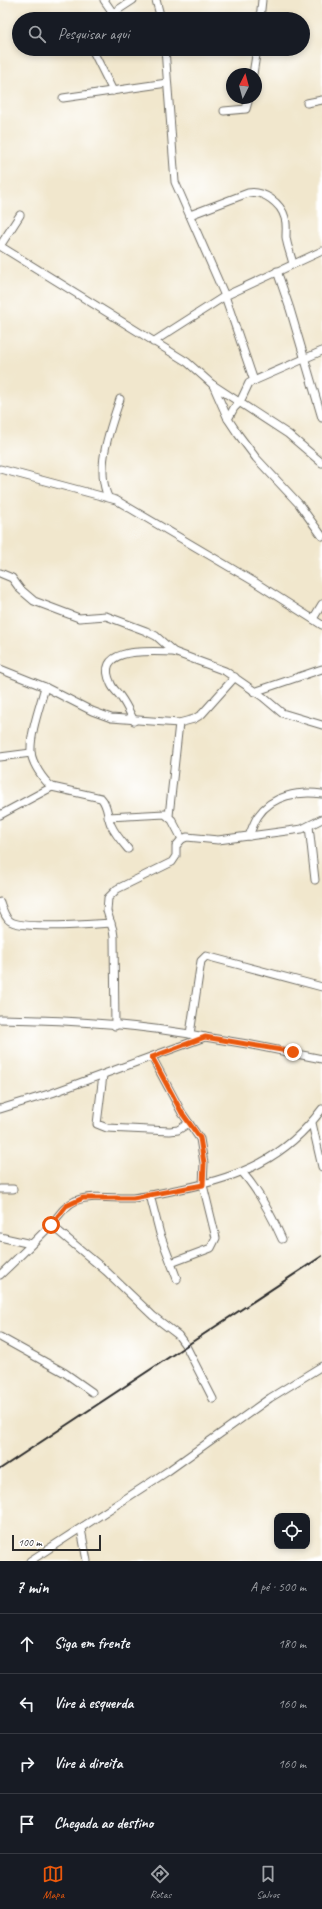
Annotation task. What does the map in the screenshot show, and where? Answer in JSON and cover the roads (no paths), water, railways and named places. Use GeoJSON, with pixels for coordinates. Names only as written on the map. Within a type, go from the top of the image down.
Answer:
{"type":"FeatureCollection","features":[{"type":"Feature","properties":{"kind":"street"},"geometry":{"type":"LineString","coordinates":[[104,0],[112,12]]}},
{"type":"Feature","properties":{"kind":"street"},"geometry":{"type":"LineString","coordinates":[[115,12],[133,0]]}},
{"type":"Feature","properties":{"kind":"street"},"geometry":{"type":"LineString","coordinates":[[156,0],[160,12]]}},
{"type":"Feature","properties":{"kind":"street"},"geometry":{"type":"LineString","coordinates":[[261,12],[262,0]]}},
{"type":"Feature","properties":{"kind":"street"},"geometry":{"type":"LineString","coordinates":[[96,56],[113,91]]}},
{"type":"Feature","properties":{"kind":"street"},"geometry":{"type":"LineString","coordinates":[[165,56],[175,182],[225,296],[254,381]]}},
{"type":"Feature","properties":{"kind":"street"},"geometry":{"type":"LineString","coordinates":[[254,68],[255,56]]}},
{"type":"Feature","properties":{"kind":"street"},"geometry":{"type":"LineString","coordinates":[[63,98],[167,83]]}},
{"type":"Feature","properties":{"kind":"street"},"geometry":{"type":"LineString","coordinates":[[307,103],[322,100]]}},
{"type":"Feature","properties":{"kind":"street"},"geometry":{"type":"LineString","coordinates":[[224,111],[246,109],[247,104]]}},
{"type":"Feature","properties":{"kind":"street"},"geometry":{"type":"LineString","coordinates":[[190,215],[248,194],[258,193],[266,196],[282,211],[285,217],[288,248],[293,264]]}},
{"type":"Feature","properties":{"kind":"street"},"geometry":{"type":"LineString","coordinates":[[20,215],[0,246],[187,362],[213,384],[288,434],[322,463]]}},
{"type":"Feature","properties":{"kind":"street"},"geometry":{"type":"LineString","coordinates":[[153,342],[225,296],[322,252]]}},
{"type":"Feature","properties":{"kind":"street"},"geometry":{"type":"LineString","coordinates":[[277,272],[290,309],[322,418]]}},
{"type":"Feature","properties":{"kind":"street"},"geometry":{"type":"LineString","coordinates":[[228,418],[240,402],[247,386],[254,381],[322,351]]}},
{"type":"Feature","properties":{"kind":"street"},"geometry":{"type":"LineString","coordinates":[[213,384],[228,418],[256,458],[299,504],[322,536]]}},
{"type":"Feature","properties":{"kind":"street"},"geometry":{"type":"LineString","coordinates":[[108,497],[103,481],[105,453],[120,399]]}},
{"type":"Feature","properties":{"kind":"street"},"geometry":{"type":"LineString","coordinates":[[0,469],[108,497],[128,506],[253,581],[322,625]]}},
{"type":"Feature","properties":{"kind":"street"},"geometry":{"type":"LineString","coordinates":[[0,573],[12,578],[20,589],[34,601],[79,618],[106,616],[156,636],[174,652]]}},
{"type":"Feature","properties":{"kind":"street"},"geometry":{"type":"LineString","coordinates":[[313,619],[322,604]]}},
{"type":"Feature","properties":{"kind":"street"},"geometry":{"type":"LineString","coordinates":[[134,721],[109,678],[108,669],[110,661],[117,655],[129,653],[174,652],[217,666],[236,677],[282,713],[322,725]]}},
{"type":"Feature","properties":{"kind":"street"},"geometry":{"type":"LineString","coordinates":[[0,669],[45,687],[111,718],[134,721],[179,723],[194,719],[202,714],[236,677]]}},
{"type":"Feature","properties":{"kind":"street"},"geometry":{"type":"LineString","coordinates":[[254,692],[322,669]]}},
{"type":"Feature","properties":{"kind":"street"},"geometry":{"type":"LineString","coordinates":[[45,687],[31,744],[31,753],[46,782],[52,787],[101,798],[105,802],[108,817],[113,830],[128,849]]}},
{"type":"Feature","properties":{"kind":"street"},"geometry":{"type":"LineString","coordinates":[[179,723],[169,816],[182,839]]}},
{"type":"Feature","properties":{"kind":"street"},"geometry":{"type":"LineString","coordinates":[[0,757],[31,753]]}},
{"type":"Feature","properties":{"kind":"street"},"geometry":{"type":"LineString","coordinates":[[0,815],[52,787]]}},
{"type":"Feature","properties":{"kind":"street"},"geometry":{"type":"LineString","coordinates":[[249,836],[258,816],[275,800],[290,794],[307,792],[322,794]]}},
{"type":"Feature","properties":{"kind":"street"},"geometry":{"type":"LineString","coordinates":[[108,817],[165,814],[169,816]]}},
{"type":"Feature","properties":{"kind":"street"},"geometry":{"type":"LineString","coordinates":[[114,1026],[114,937],[107,911],[108,898],[122,886],[172,862],[176,856],[176,846],[182,839],[218,840],[249,836],[310,826],[322,819]]}},
{"type":"Feature","properties":{"kind":"street"},"geometry":{"type":"LineString","coordinates":[[310,826],[315,880]]}},
{"type":"Feature","properties":{"kind":"street"},"geometry":{"type":"LineString","coordinates":[[0,902],[6,917],[13,922],[57,926],[111,923]]}},
{"type":"Feature","properties":{"kind":"street"},"geometry":{"type":"LineString","coordinates":[[190,1034],[201,961],[206,956],[322,987]]}},
{"type":"Feature","properties":{"kind":"street"},"geometry":{"type":"LineString","coordinates":[[0,1019],[34,1019],[190,1034],[322,1059]]}},
{"type":"Feature","properties":{"kind":"street"},"geometry":{"type":"LineString","coordinates":[[0,1109],[103,1075],[205,1037]]}},
{"type":"Feature","properties":{"kind":"street"},"geometry":{"type":"LineString","coordinates":[[152,1057],[188,1123],[200,1138],[204,1163],[203,1185],[216,1241],[212,1248],[171,1263]]}},
{"type":"Feature","properties":{"kind":"street"},"geometry":{"type":"LineString","coordinates":[[103,1075],[97,1124],[107,1128],[170,1131],[178,1130],[188,1123]]}},
{"type":"Feature","properties":{"kind":"street"},"geometry":{"type":"LineString","coordinates":[[0,1276],[51,1225],[66,1206],[83,1198],[133,1198],[203,1185],[243,1173],[282,1151],[312,1123],[322,1109]]}},
{"type":"Feature","properties":{"kind":"street"},"geometry":{"type":"LineString","coordinates":[[312,1123],[322,1167]]}},
{"type":"Feature","properties":{"kind":"street"},"geometry":{"type":"LineString","coordinates":[[243,1173],[257,1189],[269,1210],[282,1239]]}},
{"type":"Feature","properties":{"kind":"street"},"geometry":{"type":"LineString","coordinates":[[0,1189],[13,1189]]}},
{"type":"Feature","properties":{"kind":"street"},"geometry":{"type":"LineString","coordinates":[[150,1195],[160,1234],[177,1279]]}},
{"type":"Feature","properties":{"kind":"street"},"geometry":{"type":"LineString","coordinates":[[51,1225],[106,1271],[153,1316],[178,1335],[186,1346],[213,1399]]}},
{"type":"Feature","properties":{"kind":"street"},"geometry":{"type":"LineString","coordinates":[[0,1237],[31,1244]]}},
{"type":"Feature","properties":{"kind":"street"},"geometry":{"type":"LineString","coordinates":[[0,1337],[65,1373],[92,1392]]}},
{"type":"Feature","properties":{"kind":"street"},"geometry":{"type":"LineString","coordinates":[[30,1561],[168,1471],[270,1398],[322,1366]]}},
{"type":"Feature","properties":{"kind":"street"},"geometry":{"type":"LineString","coordinates":[[81,1529],[87,1561]]}},
{"type":"Feature","properties":{"kind":"railway"},"geometry":{"type":"LineString","coordinates":[[0,1469],[322,1256]]}}]}
